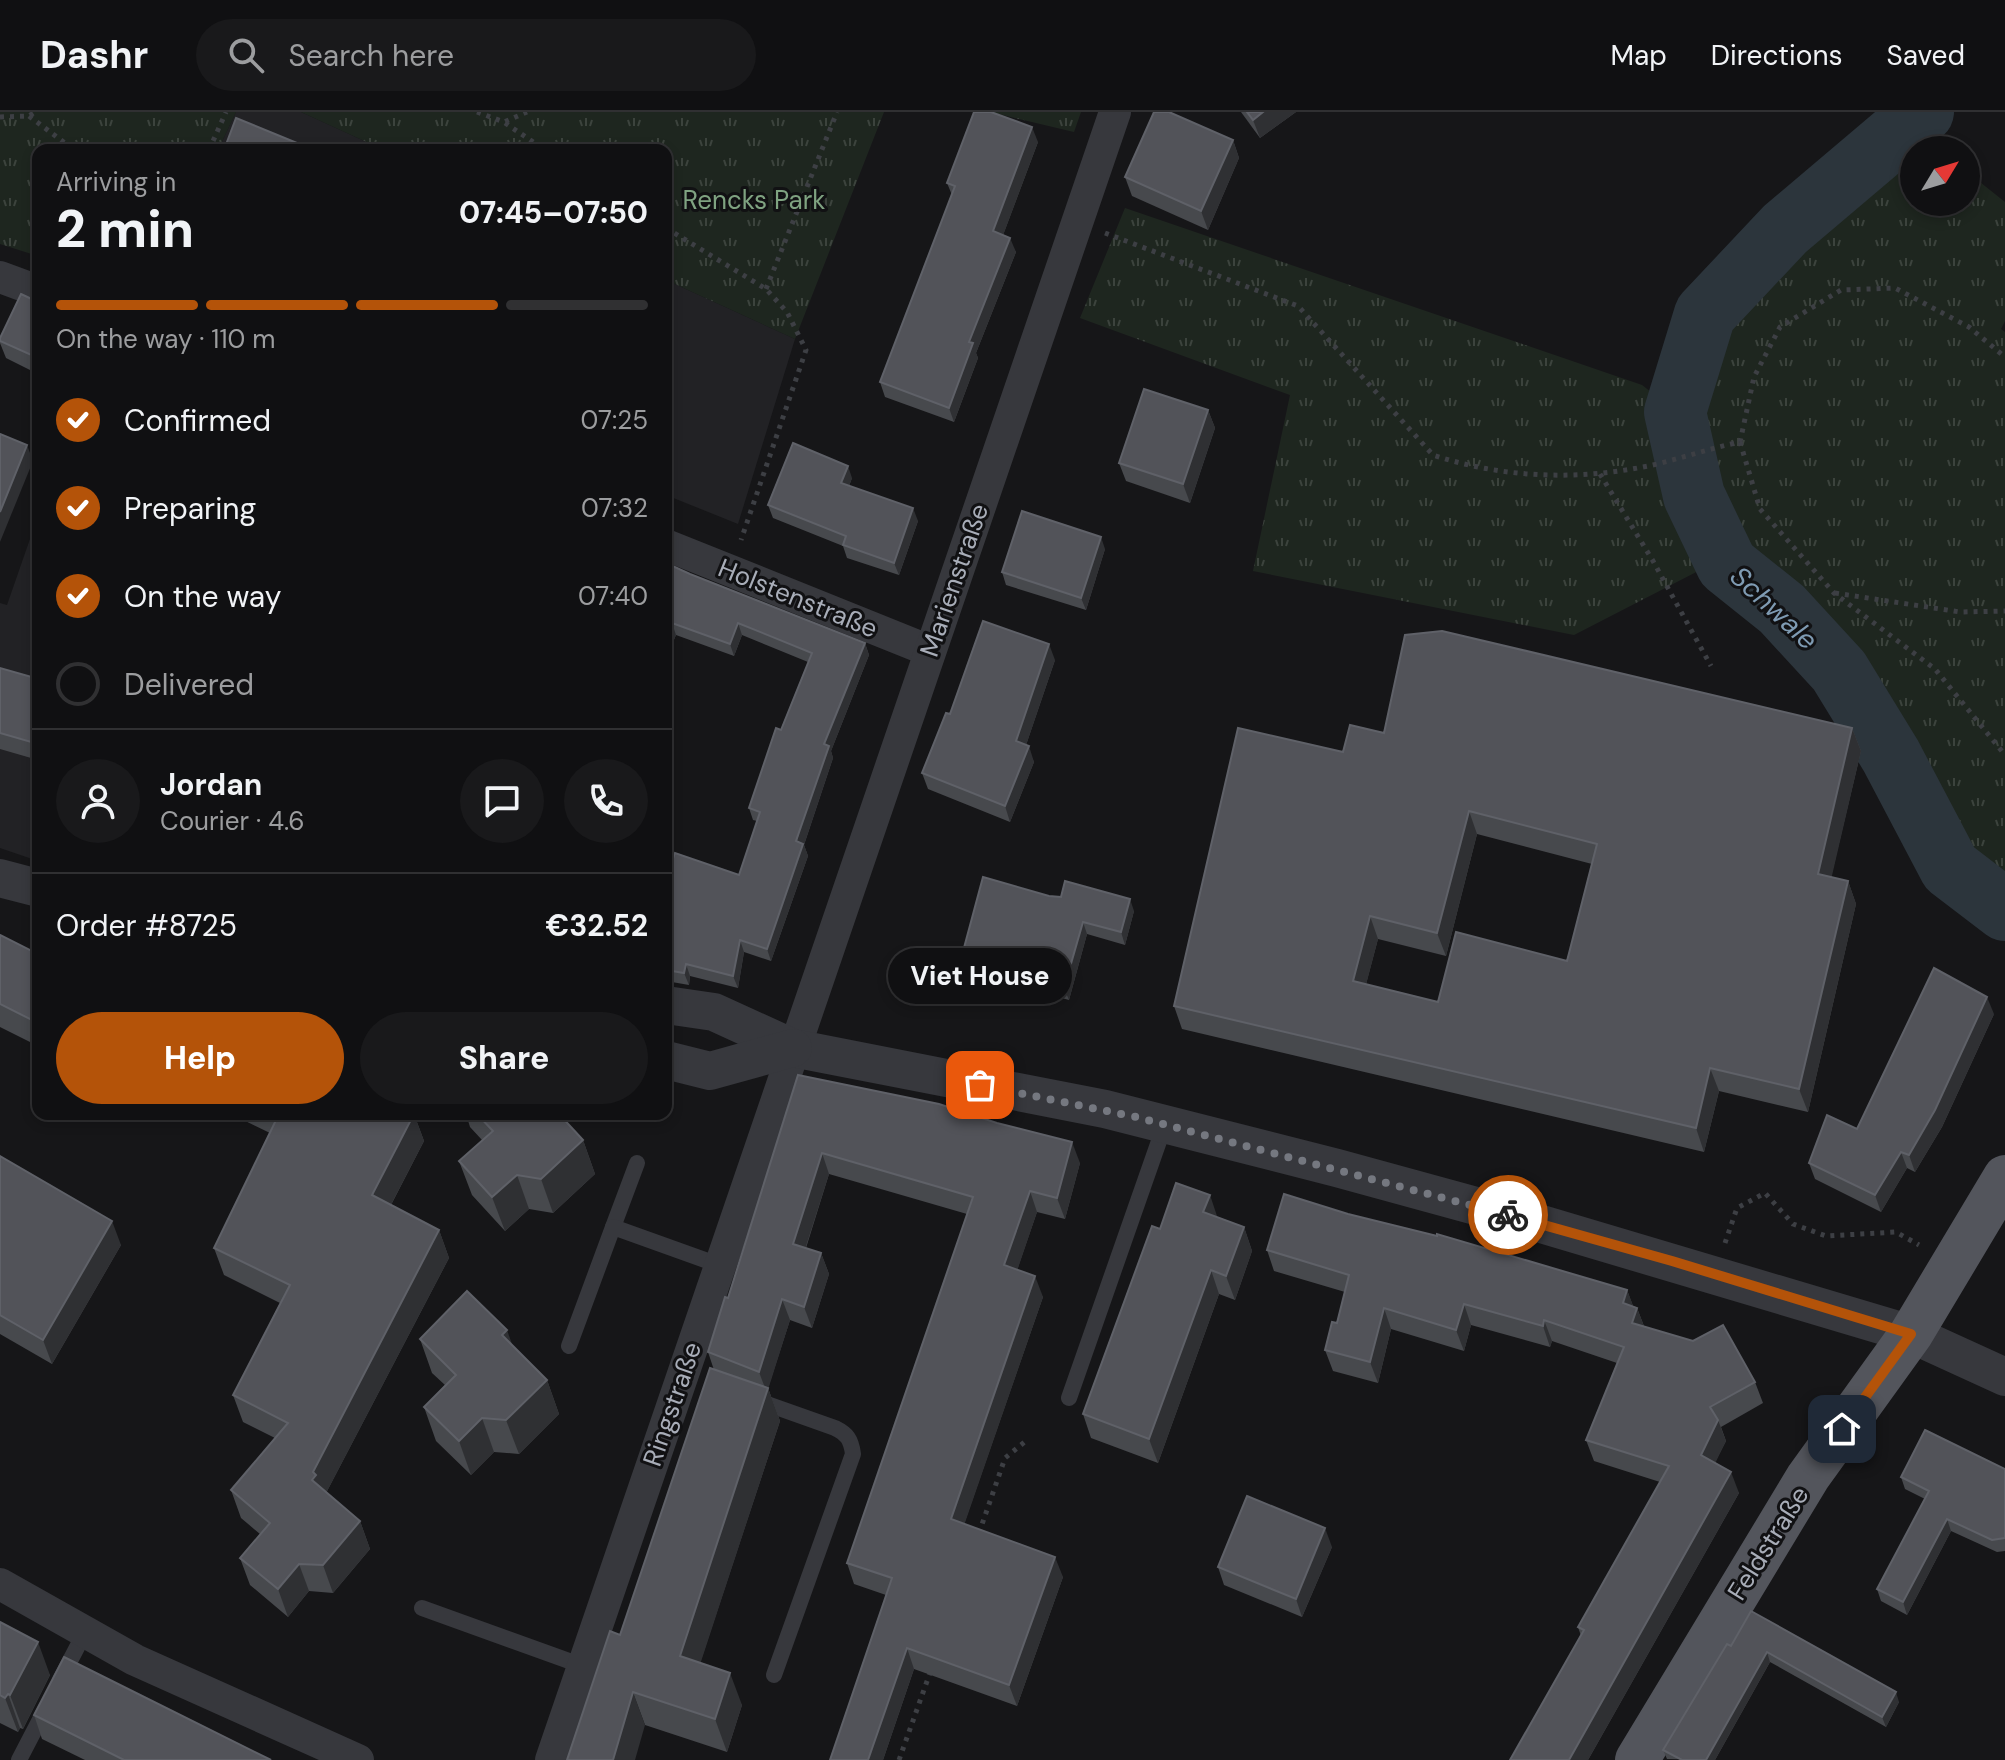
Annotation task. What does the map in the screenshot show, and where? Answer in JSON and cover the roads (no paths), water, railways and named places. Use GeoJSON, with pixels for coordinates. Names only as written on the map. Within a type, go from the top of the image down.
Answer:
{"type":"FeatureCollection","features":[{"type":"Feature","properties":{"kind":"main road","name":"Feldstraße"},"geometry":{"type":"LineString","coordinates":[[1637,1760],[1808,1477],[1911,1334],[2005,1177]]}},
{"type":"Feature","properties":{"kind":"street","name":"Marienstraße"},"geometry":{"type":"LineString","coordinates":[[793,1048],[1115,112]]}},
{"type":"Feature","properties":{"kind":"street"},"geometry":{"type":"LineString","coordinates":[[0,277],[32,289]]}},
{"type":"Feature","properties":{"kind":"street","name":"Holstenstraße"},"geometry":{"type":"LineString","coordinates":[[672,547],[930,651]]}},
{"type":"Feature","properties":{"kind":"street"},"geometry":{"type":"LineString","coordinates":[[0,878],[32,886]]}},
{"type":"Feature","properties":{"kind":"street"},"geometry":{"type":"LineString","coordinates":[[672,1006],[714,1012],[793,1048],[1105,1109],[1368,1176],[1715,1274],[1911,1334],[2005,1377]]}},
{"type":"Feature","properties":{"kind":"street"},"geometry":{"type":"LineString","coordinates":[[672,1062],[710,1071],[793,1048]]}},
{"type":"Feature","properties":{"kind":"street","name":"Ringstraße"},"geometry":{"type":"LineString","coordinates":[[551,1760],[689,1377],[719,1265],[793,1048]]}},
{"type":"Feature","properties":{"kind":"street"},"geometry":{"type":"LineString","coordinates":[[0,1584],[135,1660],[358,1760]]}},
{"type":"Feature","properties":{"kind":"lane"},"geometry":{"type":"LineString","coordinates":[[1069,1398],[1165,1124]]}},
{"type":"Feature","properties":{"kind":"lane"},"geometry":{"type":"LineString","coordinates":[[569,1346],[637,1163]]}},
{"type":"Feature","properties":{"kind":"lane"},"geometry":{"type":"LineString","coordinates":[[613,1227],[719,1265]]}},
{"type":"Feature","properties":{"kind":"lane"},"geometry":{"type":"LineString","coordinates":[[738,1394],[835,1428],[846,1434],[852,1443],[850,1466],[774,1675]]}},
{"type":"Feature","properties":{"kind":"lane"},"geometry":{"type":"LineString","coordinates":[[422,1608],[583,1666]]}},
{"type":"Feature","properties":{"kind":"lane"},"geometry":{"type":"LineString","coordinates":[[19,1760],[85,1632]]}},
{"type":"Feature","properties":{"kind":"waterway","name":"Schwale"},"geometry":{"type":"LineString","coordinates":[[1923,112],[1785,229],[1705,314],[1675,412],[1694,496],[1727,565],[1782,609],[1839,671],[1891,756],[1950,868],[2005,910]]}},
{"type":"Feature","properties":{"kind":"place","name":"Viet House"},"geometry":{"type":"Point","coordinates":[980,1085]}},
{"type":"Feature","properties":{"kind":"park label","name":"Rencks Park"},"geometry":{"type":"Point","coordinates":[754,200]}}]}
